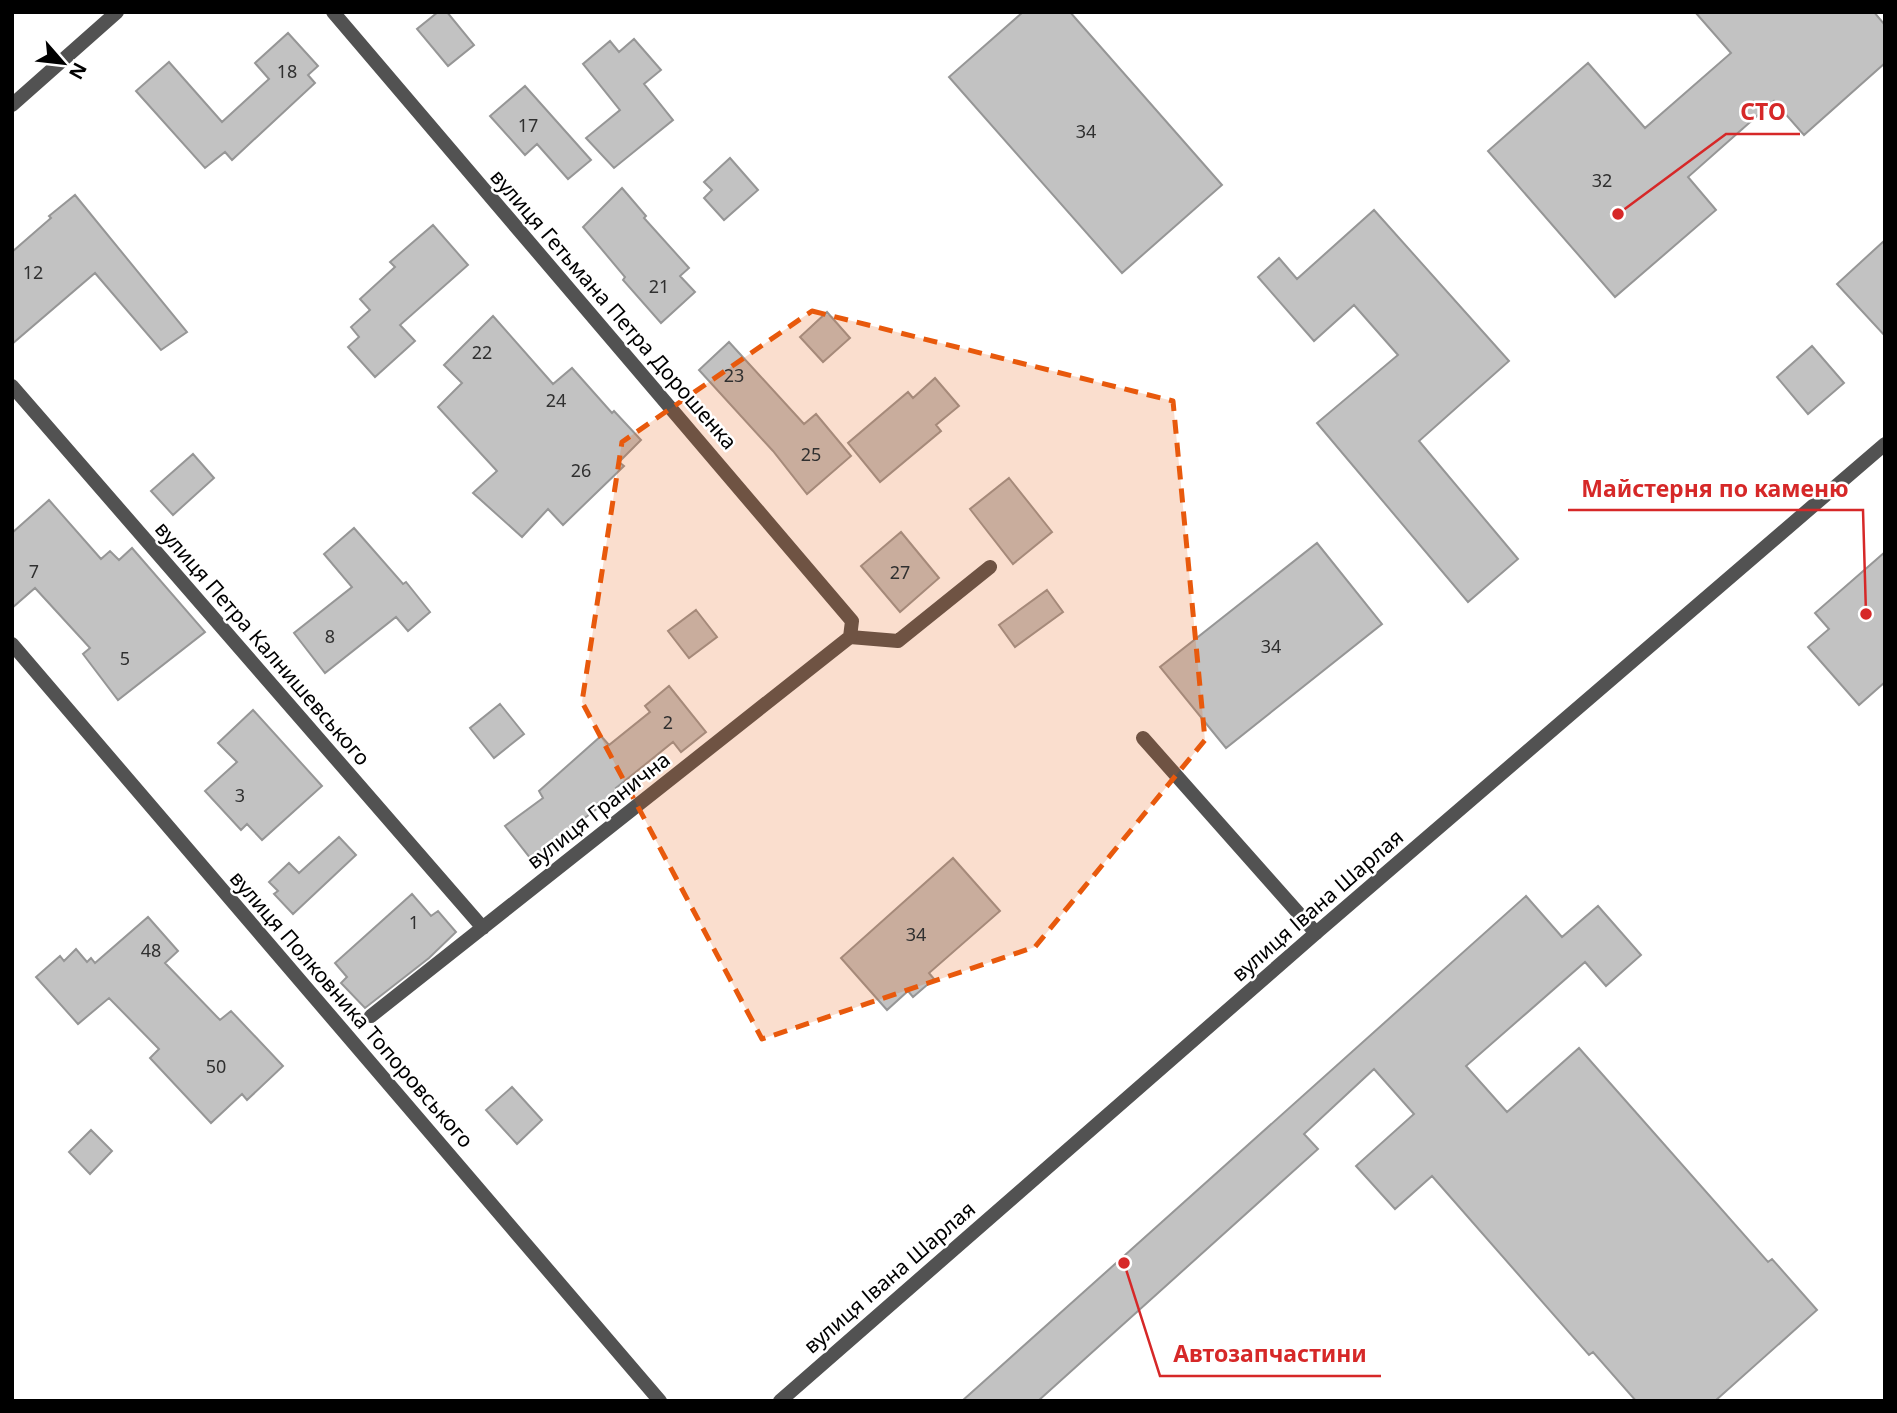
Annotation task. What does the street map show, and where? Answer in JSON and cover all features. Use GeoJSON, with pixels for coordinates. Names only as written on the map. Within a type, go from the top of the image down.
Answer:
{"type":"FeatureCollection","features":[{"type":"Feature","properties":{"kind":"street"},"geometry":{"type":"LineString","coordinates":[[12,105],[117,12]]}},
{"type":"Feature","properties":{"kind":"street","name":"вулиця Гетьмана Петра Дорошенка"},"geometry":{"type":"LineString","coordinates":[[333,12],[833,597],[852,621],[850,637]]}},
{"type":"Feature","properties":{"kind":"street","name":"вулиця Петра Калнишевського"},"geometry":{"type":"LineString","coordinates":[[12,386],[483,928]]}},
{"type":"Feature","properties":{"kind":"street","name":"вулиця Івана Шарлая"},"geometry":{"type":"LineString","coordinates":[[779,1401],[1316,933],[1885,444]]}},
{"type":"Feature","properties":{"kind":"street"},"geometry":{"type":"LineString","coordinates":[[850,637],[898,641],[990,567]]}},
{"type":"Feature","properties":{"kind":"street","name":"вулиця Гранична"},"geometry":{"type":"LineString","coordinates":[[371,1016],[850,637]]}},
{"type":"Feature","properties":{"kind":"street","name":"вулиця Полковника Топоровського"},"geometry":{"type":"LineString","coordinates":[[12,644],[660,1401]]}},
{"type":"Feature","properties":{"kind":"street"},"geometry":{"type":"LineString","coordinates":[[1143,738],[1316,933]]}},
{"type":"Feature","properties":{"kind":"highlighted area"},"geometry":{"type":"Polygon","coordinates":[[[812,311],[1173,401],[1205,740],[1035,947],[762,1039],[582,702],[622,442],[812,311]]]}},
{"type":"Feature","properties":{"kind":"building"},"geometry":{"type":"Polygon","coordinates":[[[438,12],[447,12],[474,45],[448,66],[417,29],[438,12]]]}},
{"type":"Feature","properties":{"kind":"building"},"geometry":{"type":"Polygon","coordinates":[[[1023,12],[1070,12],[1222,185],[1122,273],[949,77],[1023,12]]]}},
{"type":"Feature","properties":{"kind":"building"},"geometry":{"type":"Polygon","coordinates":[[[1695,12],[1874,12],[1885,25],[1885,63],[1804,135],[1774,101],[1688,177],[1716,210],[1615,297],[1488,151],[1588,63],[1645,128],[1731,53],[1695,12]]]}},
{"type":"Feature","properties":{"kind":"building"},"geometry":{"type":"Polygon","coordinates":[[[288,33],[318,66],[308,75],[315,83],[232,160],[225,152],[205,168],[136,91],[169,62],[222,122],[269,79],[255,63],[288,33]]]}},
{"type":"Feature","properties":{"kind":"building"},"geometry":{"type":"Polygon","coordinates":[[[634,39],[661,70],[644,84],[673,120],[614,168],[586,138],[620,110],[583,64],[610,41],[619,52],[634,39]]]}},
{"type":"Feature","properties":{"kind":"building"},"geometry":{"type":"Polygon","coordinates":[[[525,86],[591,160],[568,179],[537,144],[525,155],[490,116],[525,86]]]}},
{"type":"Feature","properties":{"kind":"building"},"geometry":{"type":"Polygon","coordinates":[[[730,158],[758,190],[724,220],[704,198],[712,190],[704,182],[730,158]]]}},
{"type":"Feature","properties":{"kind":"building"},"geometry":{"type":"Polygon","coordinates":[[[622,188],[646,216],[644,218],[689,268],[680,276],[695,292],[661,323],[623,280],[625,277],[583,227],[622,188]]]}},
{"type":"Feature","properties":{"kind":"building"},"geometry":{"type":"Polygon","coordinates":[[[75,195],[187,332],[161,350],[95,273],[12,344],[12,252],[75,195]]]}},
{"type":"Feature","properties":{"kind":"building"},"geometry":{"type":"Polygon","coordinates":[[[1374,210],[1509,361],[1419,441],[1518,559],[1468,602],[1317,423],[1398,355],[1354,305],[1314,341],[1258,277],[1279,258],[1297,279],[1374,210]]]}},
{"type":"Feature","properties":{"kind":"building"},"geometry":{"type":"Polygon","coordinates":[[[433,225],[468,265],[400,325],[415,341],[375,377],[348,347],[359,337],[351,327],[370,310],[360,299],[395,267],[390,262],[433,225]]]}},
{"type":"Feature","properties":{"kind":"building"},"geometry":{"type":"Polygon","coordinates":[[[1885,240],[1885,336],[1837,284],[1885,240]]]}},
{"type":"Feature","properties":{"kind":"building"},"geometry":{"type":"Polygon","coordinates":[[[827,312],[850,338],[823,362],[800,337],[827,312]]]}},
{"type":"Feature","properties":{"kind":"building"},"geometry":{"type":"Polygon","coordinates":[[[493,316],[553,384],[572,368],[612,413],[614,411],[641,440],[619,462],[624,466],[563,525],[548,509],[522,537],[473,493],[497,471],[438,407],[462,383],[444,365],[493,316]]]}},
{"type":"Feature","properties":{"kind":"building"},"geometry":{"type":"Polygon","coordinates":[[[729,342],[804,424],[816,414],[851,456],[807,494],[773,451],[699,370],[729,342]]]}},
{"type":"Feature","properties":{"kind":"building"},"geometry":{"type":"Polygon","coordinates":[[[1812,346],[1844,383],[1808,414],[1777,377],[1812,346]]]}},
{"type":"Feature","properties":{"kind":"building"},"geometry":{"type":"Polygon","coordinates":[[[935,378],[959,406],[936,425],[941,431],[880,482],[848,443],[908,392],[913,398],[935,378]]]}},
{"type":"Feature","properties":{"kind":"building"},"geometry":{"type":"Polygon","coordinates":[[[193,454],[214,478],[173,515],[151,491],[193,454]]]}},
{"type":"Feature","properties":{"kind":"building"},"geometry":{"type":"Polygon","coordinates":[[[1009,478],[1052,532],[1013,564],[970,509],[1009,478]]]}},
{"type":"Feature","properties":{"kind":"building"},"geometry":{"type":"Polygon","coordinates":[[[49,500],[101,559],[110,551],[119,560],[132,548],[205,632],[118,700],[83,654],[90,648],[35,588],[12,608],[12,533],[49,500]]]}},
{"type":"Feature","properties":{"kind":"building"},"geometry":{"type":"Polygon","coordinates":[[[354,528],[403,584],[406,582],[430,612],[408,631],[396,617],[325,673],[294,633],[352,587],[324,554],[354,528]]]}},
{"type":"Feature","properties":{"kind":"building"},"geometry":{"type":"Polygon","coordinates":[[[901,532],[939,578],[900,612],[861,566],[901,532]]]}},
{"type":"Feature","properties":{"kind":"building"},"geometry":{"type":"Polygon","coordinates":[[[1317,543],[1382,624],[1226,748],[1160,667],[1317,543]]]}},
{"type":"Feature","properties":{"kind":"building"},"geometry":{"type":"Polygon","coordinates":[[[1885,552],[1885,682],[1859,705],[1808,647],[1829,629],[1815,613],[1885,552]]]}},
{"type":"Feature","properties":{"kind":"building"},"geometry":{"type":"Polygon","coordinates":[[[1047,590],[1063,612],[1015,647],[999,625],[1047,590]]]}},
{"type":"Feature","properties":{"kind":"building"},"geometry":{"type":"Polygon","coordinates":[[[696,610],[717,637],[689,658],[668,631],[696,610]]]}},
{"type":"Feature","properties":{"kind":"building"},"geometry":{"type":"Polygon","coordinates":[[[669,686],[706,732],[681,752],[673,742],[616,788],[619,792],[531,859],[505,826],[543,798],[539,791],[601,736],[609,745],[650,712],[645,706],[669,686]]]}},
{"type":"Feature","properties":{"kind":"building"},"geometry":{"type":"Polygon","coordinates":[[[500,704],[524,734],[494,758],[470,728],[500,704]]]}},
{"type":"Feature","properties":{"kind":"building"},"geometry":{"type":"Polygon","coordinates":[[[253,710],[322,786],[262,840],[247,824],[241,830],[205,791],[237,762],[218,743],[253,710]]]}},
{"type":"Feature","properties":{"kind":"building"},"geometry":{"type":"Polygon","coordinates":[[[339,837],[356,855],[293,914],[274,894],[278,891],[269,882],[289,863],[299,873],[339,837]]]}},
{"type":"Feature","properties":{"kind":"building"},"geometry":{"type":"Polygon","coordinates":[[[953,858],[1000,911],[929,973],[934,979],[913,997],[908,991],[887,1010],[841,958],[953,858]]]}},
{"type":"Feature","properties":{"kind":"building"},"geometry":{"type":"Polygon","coordinates":[[[412,894],[431,916],[438,911],[456,932],[429,958],[365,1008],[341,983],[347,977],[335,963],[412,894]]]}},
{"type":"Feature","properties":{"kind":"building"},"geometry":{"type":"Polygon","coordinates":[[[1526,896],[1562,937],[1598,906],[1641,955],[1606,986],[1585,962],[1466,1066],[1507,1112],[1579,1048],[1768,1262],[1772,1259],[1817,1310],[1715,1401],[1636,1401],[1593,1352],[1589,1355],[1432,1176],[1395,1209],[1356,1166],[1414,1114],[1374,1069],[1304,1134],[1318,1149],[1038,1401],[962,1401],[1526,896]]]}},
{"type":"Feature","properties":{"kind":"building"},"geometry":{"type":"Polygon","coordinates":[[[148,917],[178,951],[165,963],[220,1020],[231,1011],[283,1066],[247,1100],[242,1094],[211,1123],[150,1058],[159,1049],[109,998],[78,1024],[36,977],[60,956],[64,961],[76,949],[87,962],[91,958],[95,963],[148,917]]]}},
{"type":"Feature","properties":{"kind":"building"},"geometry":{"type":"Polygon","coordinates":[[[512,1087],[542,1120],[517,1144],[486,1110],[512,1087]]]}},
{"type":"Feature","properties":{"kind":"building"},"geometry":{"type":"Polygon","coordinates":[[[91,1130],[112,1151],[90,1174],[69,1152],[91,1130]]]}},
{"type":"Feature","properties":{"kind":"place","name":"СТО"},"geometry":{"type":"Point","coordinates":[1618,214]}},
{"type":"Feature","properties":{"kind":"place","name":"Майстерня по каменю"},"geometry":{"type":"Point","coordinates":[1866,614]}},
{"type":"Feature","properties":{"kind":"place","name":"Автозапчастини"},"geometry":{"type":"Point","coordinates":[1124,1263]}}]}
